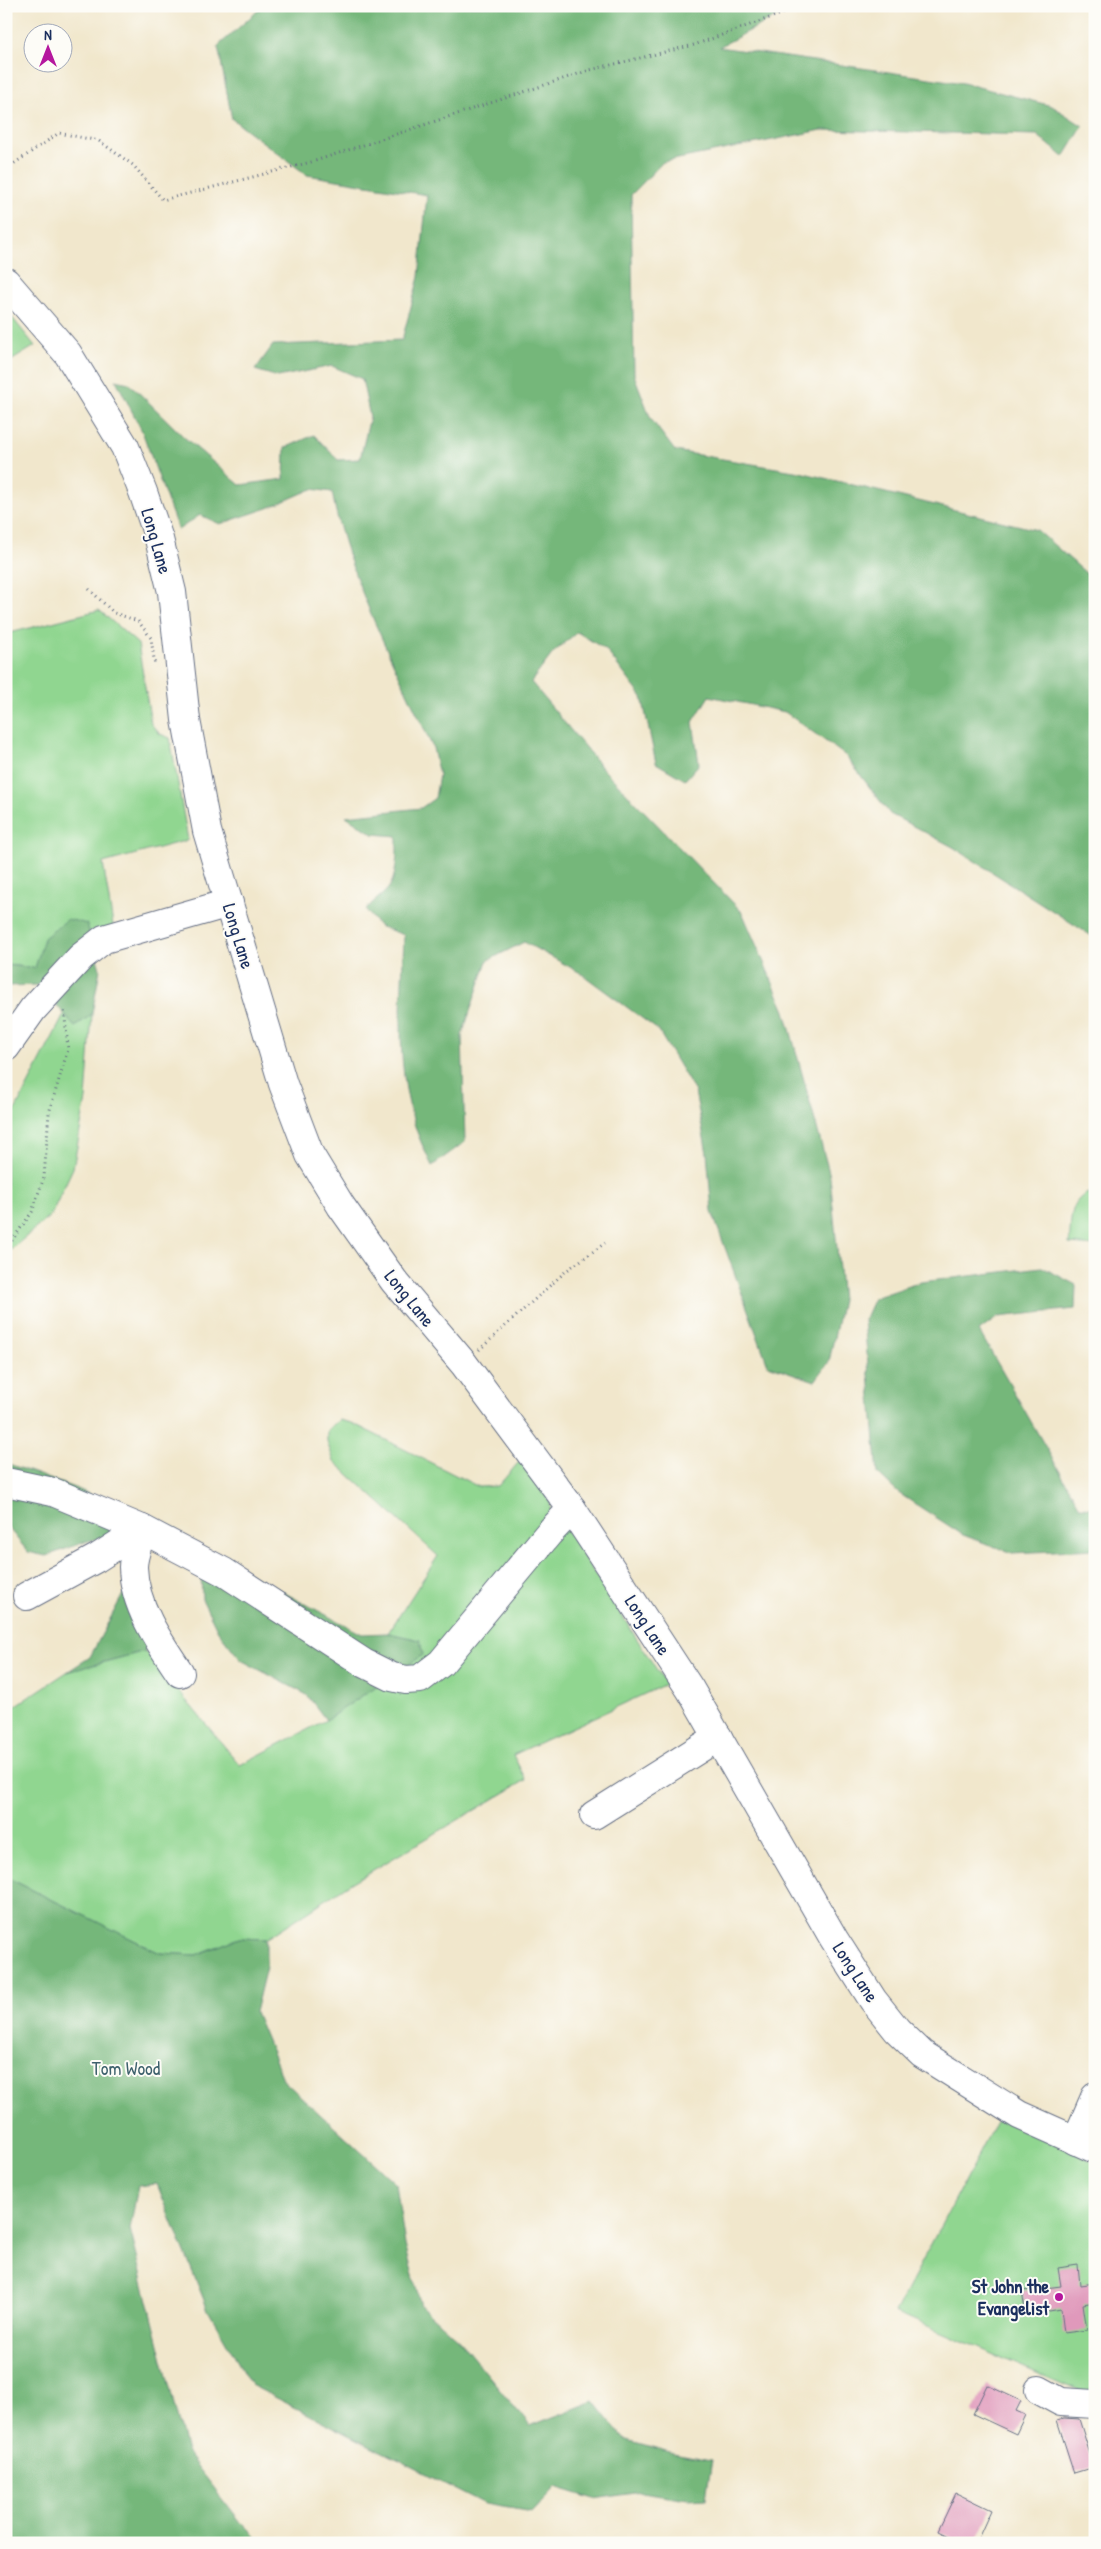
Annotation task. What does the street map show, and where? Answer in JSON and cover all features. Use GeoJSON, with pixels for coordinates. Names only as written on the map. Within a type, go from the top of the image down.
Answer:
{"type":"FeatureCollection","features":[{"type":"Feature","properties":{"kind":"street","name":"Long Lane"},"geometry":{"type":"LineString","coordinates":[[6,282],[68,354],[124,446],[143,492],[159,539],[172,592],[194,774],[207,831],[283,1084],[310,1155],[341,1206],[394,1281],[464,1364],[572,1509],[690,1689],[834,1939],[873,2000],[896,2030],[922,2054],[968,2085],[1019,2115],[1086,2145]]}},
{"type":"Feature","properties":{"kind":"street"},"geometry":{"type":"LineString","coordinates":[[6,1047],[33,1009],[81,957],[104,939],[229,903]]}},
{"type":"Feature","properties":{"kind":"street"},"geometry":{"type":"LineString","coordinates":[[6,1482],[53,1492],[142,1529],[224,1572],[364,1663],[392,1677],[406,1680],[420,1680],[441,1663],[549,1532],[572,1509]]}},
{"type":"Feature","properties":{"kind":"street"},"geometry":{"type":"LineString","coordinates":[[27,1596],[97,1558],[142,1529]]}},
{"type":"Feature","properties":{"kind":"street"},"geometry":{"type":"LineString","coordinates":[[142,1529],[133,1566],[138,1591],[155,1637],[180,1672]]}},
{"type":"Feature","properties":{"kind":"street"},"geometry":{"type":"LineString","coordinates":[[594,1815],[718,1736]]}},
{"type":"Feature","properties":{"kind":"street"},"geometry":{"type":"LineString","coordinates":[[1086,2145],[1095,2097]]}},
{"type":"Feature","properties":{"kind":"street"},"geometry":{"type":"LineString","coordinates":[[1040,2390],[1062,2402],[1095,2404]]}},
{"type":"Feature","properties":{"kind":"path"},"geometry":{"type":"LineString","coordinates":[[6,169],[59,133],[99,141],[133,165],[163,200],[314,160],[590,70],[694,45],[803,6]]}},
{"type":"Feature","properties":{"kind":"path"},"geometry":{"type":"LineString","coordinates":[[89,589],[114,613],[138,621],[147,632],[151,638],[156,674]]}},
{"type":"Feature","properties":{"kind":"path"},"geometry":{"type":"LineString","coordinates":[[6,1249],[32,1212],[44,1178],[49,1113],[68,1049],[64,975]]}},
{"type":"Feature","properties":{"kind":"path"},"geometry":{"type":"LineString","coordinates":[[464,1364],[566,1271],[605,1243]]}},
{"type":"Feature","properties":{"kind":"green space"},"geometry":{"type":"Polygon","coordinates":[[[263,6],[796,6],[719,47],[963,83],[1052,106],[1083,126],[1064,157],[1037,135],[822,130],[663,162],[631,195],[634,375],[651,419],[675,451],[800,472],[1037,530],[1095,581],[1095,938],[953,847],[890,814],[846,756],[785,712],[709,696],[693,722],[699,764],[685,780],[656,763],[642,697],[606,650],[577,632],[553,653],[531,682],[603,769],[742,912],[785,1011],[830,1176],[842,1300],[829,1362],[815,1381],[768,1365],[712,1212],[707,1153],[695,1092],[658,1030],[579,972],[524,942],[487,961],[462,1035],[465,1142],[432,1166],[419,1137],[407,1097],[402,1051],[401,1004],[404,935],[379,926],[366,910],[386,891],[393,880],[396,865],[397,836],[373,834],[346,816],[421,808],[435,798],[439,775],[433,748],[361,590],[339,524],[332,492],[312,489],[268,508],[220,524],[200,515],[178,530],[142,431],[116,380],[129,383],[185,438],[240,485],[284,479],[285,448],[314,435],[338,460],[360,459],[370,417],[362,379],[332,366],[278,377],[255,370],[273,345],[402,340],[419,277],[427,195],[307,175],[232,119],[218,46],[263,6]]]}},
{"type":"Feature","properties":{"kind":"green space"},"geometry":{"type":"Polygon","coordinates":[[[6,310],[35,346],[6,364],[6,310]]]}},
{"type":"Feature","properties":{"kind":"green space"},"geometry":{"type":"Polygon","coordinates":[[[99,610],[138,644],[151,724],[160,734],[170,738],[188,840],[103,863],[115,937],[45,938],[35,968],[6,965],[6,626],[10,633],[99,610]]]}},
{"type":"Feature","properties":{"kind":"green space"},"geometry":{"type":"Polygon","coordinates":[[[68,919],[87,924],[100,969],[92,1014],[75,1027],[40,985],[6,986],[6,965],[35,968],[44,938],[68,919]]]}},
{"type":"Feature","properties":{"kind":"green space"},"geometry":{"type":"Polygon","coordinates":[[[92,1014],[86,1099],[73,1168],[51,1215],[6,1254],[6,1128],[64,1015],[75,1027],[92,1014]]]}},
{"type":"Feature","properties":{"kind":"green space"},"geometry":{"type":"Polygon","coordinates":[[[1095,1191],[1095,1246],[1069,1244],[1071,1219],[1075,1204],[1086,1194],[1095,1191]]]}},
{"type":"Feature","properties":{"kind":"green space"},"geometry":{"type":"Polygon","coordinates":[[[1042,1267],[1076,1285],[1075,1309],[998,1317],[979,1331],[1080,1507],[1095,1508],[1095,1549],[1012,1553],[963,1535],[897,1492],[878,1474],[864,1320],[874,1298],[921,1282],[1042,1267]]]}},
{"type":"Feature","properties":{"kind":"green space"},"geometry":{"type":"Polygon","coordinates":[[[339,1420],[352,1423],[479,1487],[498,1486],[519,1462],[534,1474],[550,1501],[551,1514],[566,1529],[666,1684],[513,1755],[526,1780],[351,1883],[266,1939],[239,1938],[196,1955],[160,1953],[6,1877],[6,1712],[67,1672],[145,1651],[240,1765],[326,1720],[422,1655],[419,1640],[388,1633],[438,1556],[334,1461],[327,1442],[327,1430],[339,1420]]]}},
{"type":"Feature","properties":{"kind":"green space"},"geometry":{"type":"Polygon","coordinates":[[[6,1463],[80,1490],[159,1526],[88,1541],[46,1556],[28,1552],[6,1525],[6,1463]]]}},
{"type":"Feature","properties":{"kind":"green space"},"geometry":{"type":"Polygon","coordinates":[[[200,1548],[362,1634],[388,1633],[420,1640],[423,1655],[326,1720],[307,1695],[241,1660],[218,1631],[202,1599],[200,1548]]]}},
{"type":"Feature","properties":{"kind":"green space"},"geometry":{"type":"Polygon","coordinates":[[[131,1579],[148,1622],[145,1651],[67,1672],[90,1657],[131,1579]]]}},
{"type":"Feature","properties":{"kind":"green space","name":"Tom Wood"},"geometry":{"type":"Polygon","coordinates":[[[6,1877],[160,1953],[196,1955],[239,1938],[266,1939],[266,1967],[255,2012],[284,2081],[396,2184],[405,2245],[421,2306],[462,2343],[530,2426],[594,2401],[624,2439],[673,2453],[712,2460],[706,2498],[688,2499],[641,2492],[594,2499],[555,2487],[532,2512],[485,2504],[251,2385],[208,2310],[157,2184],[138,2186],[130,2229],[186,2452],[240,2521],[262,2543],[6,2543],[6,1877]]]}},
{"type":"Feature","properties":{"kind":"green space"},"geometry":{"type":"Polygon","coordinates":[[[1000,2114],[1095,2162],[1095,2398],[895,2312],[1000,2114]]]}},
{"type":"Feature","properties":{"kind":"building","name":"St John the Evangelist"},"geometry":{"type":"Polygon","coordinates":[[[1078,2265],[1080,2285],[1095,2283],[1095,2302],[1083,2304],[1087,2330],[1064,2333],[1061,2309],[1026,2315],[1022,2291],[1061,2286],[1058,2268],[1078,2265]]]}},
{"type":"Feature","properties":{"kind":"building"},"geometry":{"type":"Polygon","coordinates":[[[987,2385],[1021,2401],[1016,2411],[1025,2415],[1016,2434],[973,2414],[987,2385]]]}},
{"type":"Feature","properties":{"kind":"building"},"geometry":{"type":"Polygon","coordinates":[[[1064,2418],[1079,2419],[1094,2467],[1074,2473],[1057,2420],[1064,2418]]]}},
{"type":"Feature","properties":{"kind":"building"},"geometry":{"type":"Polygon","coordinates":[[[956,2493],[991,2510],[976,2543],[962,2543],[938,2531],[956,2493]]]}},
{"type":"Feature","properties":{"kind":"place","name":"St John the Evangelist"},"geometry":{"type":"Point","coordinates":[1059,2297]}}]}
